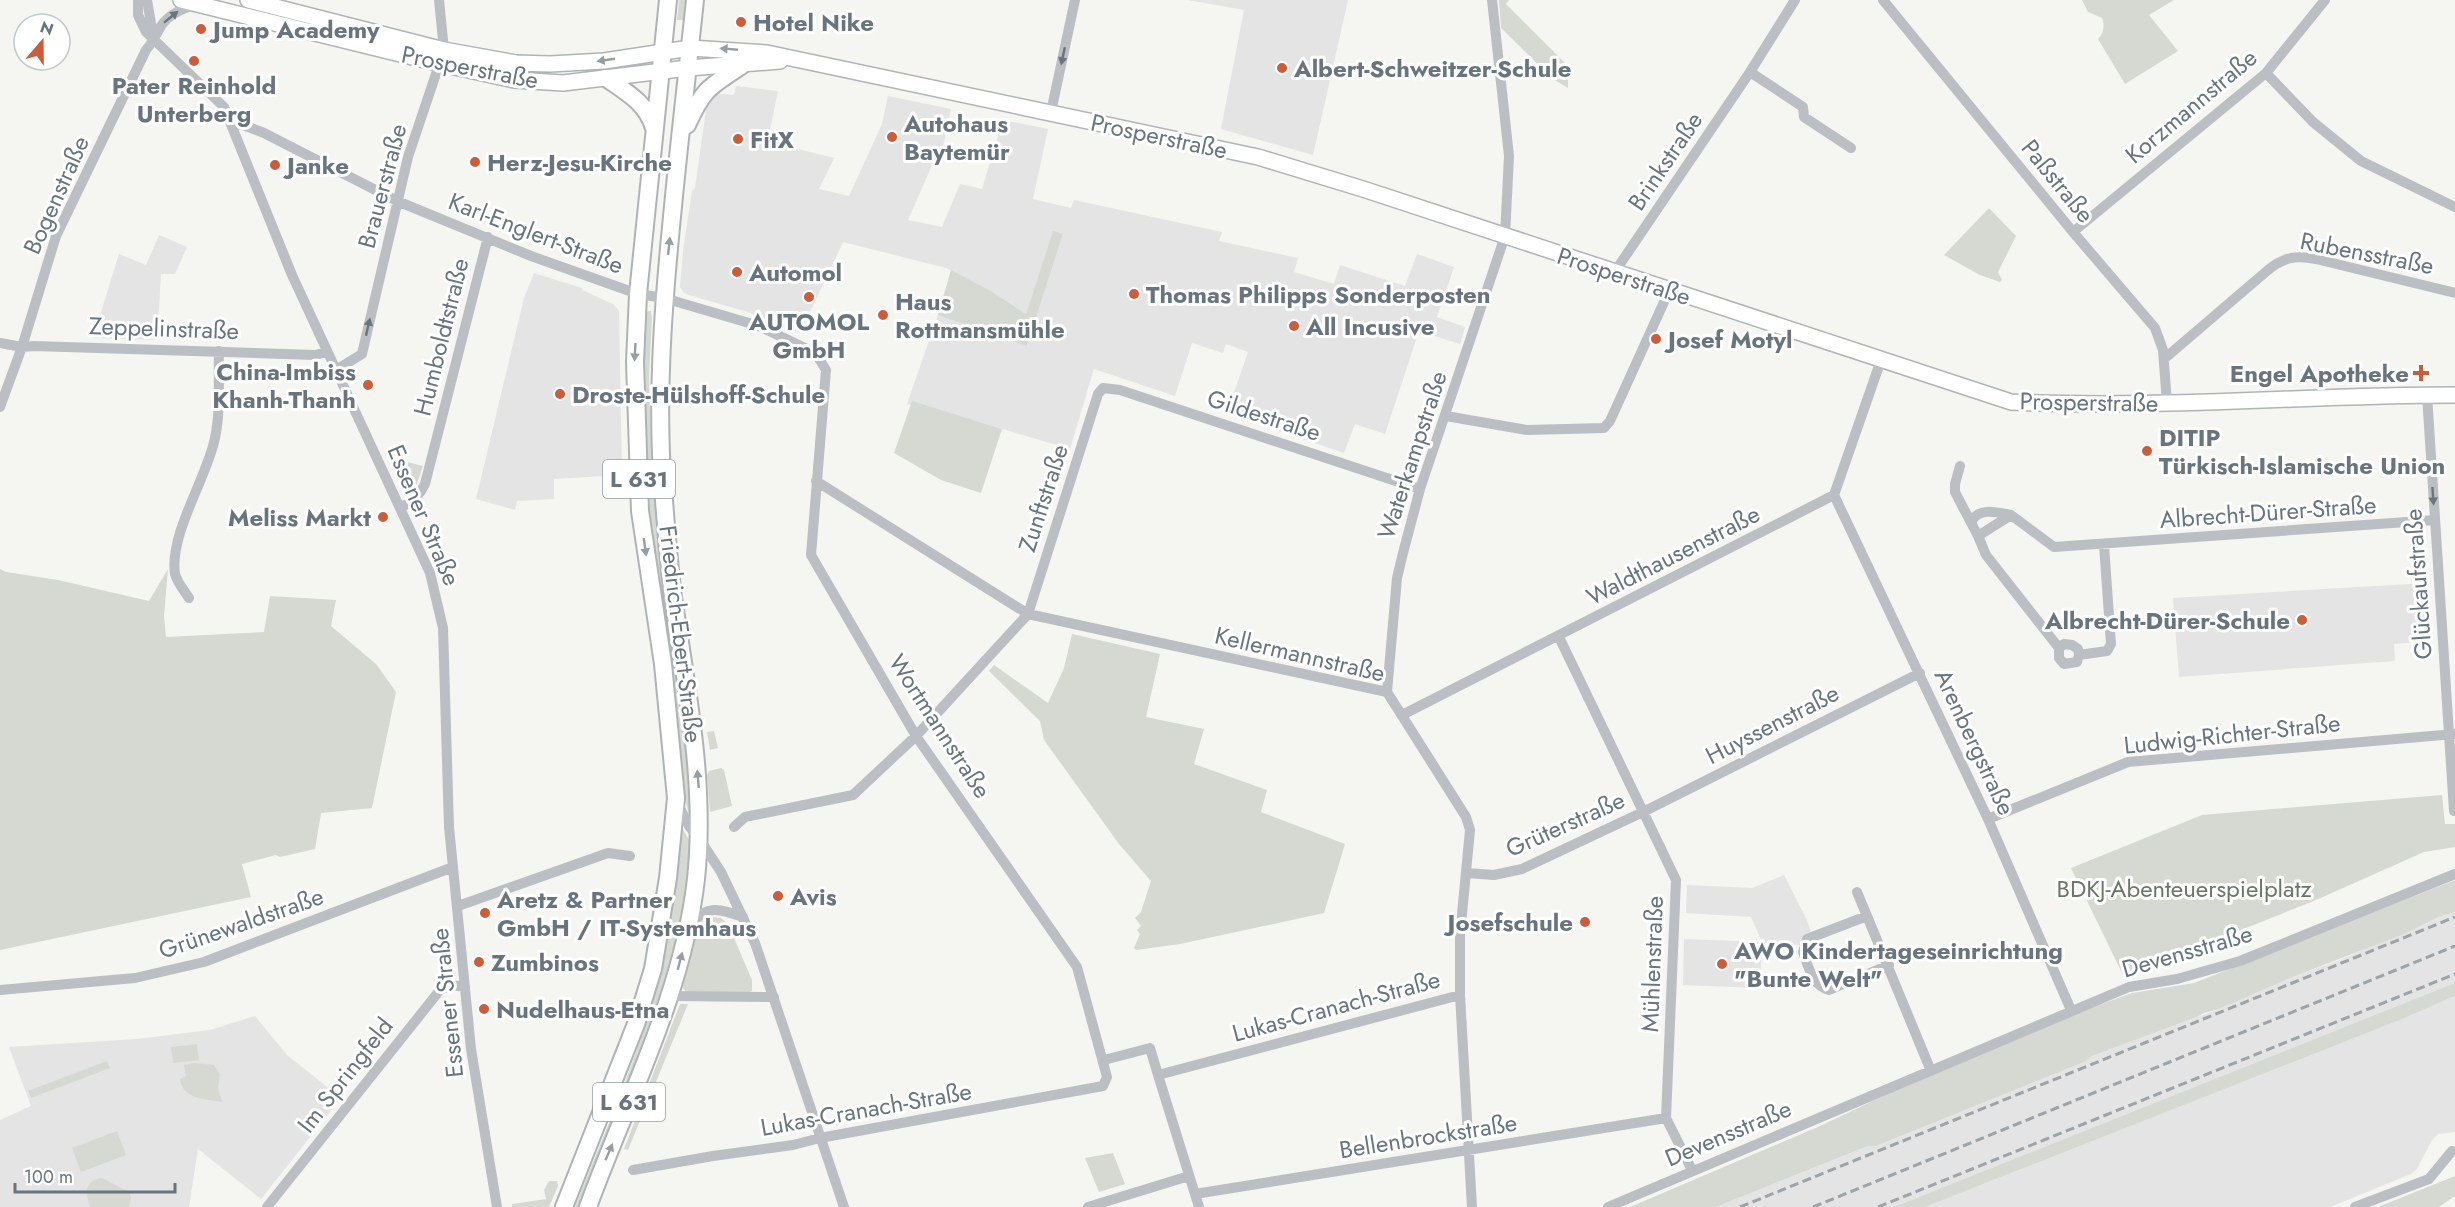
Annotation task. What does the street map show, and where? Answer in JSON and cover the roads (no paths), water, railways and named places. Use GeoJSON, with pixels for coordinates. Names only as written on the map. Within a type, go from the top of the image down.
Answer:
{"type":"FeatureCollection","features":[{"type":"Feature","properties":{"kind":"main road","name":"Prosperstraße"},"geometry":{"type":"LineString","coordinates":[[181,0],[443,57],[550,64],[604,61],[690,48],[768,53],[1258,157],[2011,402],[2167,403],[2455,395]]}},
{"type":"Feature","properties":{"kind":"main road","name":"Prosperstraße"},"geometry":{"type":"LineString","coordinates":[[248,0],[513,80],[563,83],[688,68],[801,60]]}},
{"type":"Feature","properties":{"kind":"main road","name":"Friedrich-Ebert-Straße"},"geometry":{"type":"LineString","coordinates":[[564,1207],[642,1007],[653,969],[670,864],[676,798],[663,664],[640,511],[635,362],[638,294],[668,0]]}},
{"type":"Feature","properties":{"kind":"main road","name":"Friedrich-Ebert-Straße"},"geometry":{"type":"LineString","coordinates":[[695,0],[664,298],[660,400],[662,473],[673,592],[695,743],[700,797],[699,838]]}},
{"type":"Feature","properties":{"kind":"main road"},"geometry":{"type":"LineString","coordinates":[[680,140],[696,105],[707,88],[741,66]]}},
{"type":"Feature","properties":{"kind":"main road"},"geometry":{"type":"LineString","coordinates":[[606,78],[641,103],[651,115],[655,131]]}},
{"type":"Feature","properties":{"kind":"main road","name":"L 631"},"geometry":{"type":"LineString","coordinates":[[588,1207],[670,996],[689,925],[699,838]]}},
{"type":"Feature","properties":{"kind":"street","name":"Essener Straße"},"geometry":{"type":"LineString","coordinates":[[138,0],[140,22],[154,42],[224,107],[292,275],[430,573],[443,628],[449,827],[471,1050],[497,1207]]}},
{"type":"Feature","properties":{"kind":"street"},"geometry":{"type":"LineString","coordinates":[[147,0],[154,42]]}},
{"type":"Feature","properties":{"kind":"street","name":"Brauerstraße"},"geometry":{"type":"LineString","coordinates":[[336,370],[362,354],[408,157],[443,57],[439,0]]}},
{"type":"Feature","properties":{"kind":"street"},"geometry":{"type":"LineString","coordinates":[[1051,112],[1075,0]]}},
{"type":"Feature","properties":{"kind":"street","name":"Waterkampstraße"},"geometry":{"type":"LineString","coordinates":[[1387,692],[1397,578],[1420,489],[1505,236],[1509,156],[1492,0]]}},
{"type":"Feature","properties":{"kind":"street","name":"Brinkstraße"},"geometry":{"type":"LineString","coordinates":[[1614,273],[1750,72],[1795,0]]}},
{"type":"Feature","properties":{"kind":"street","name":"Paßstraße"},"geometry":{"type":"LineString","coordinates":[[1883,0],[2073,232],[2155,328],[2164,359],[2167,403]]}},
{"type":"Feature","properties":{"kind":"street","name":"Korzmannstraße"},"geometry":{"type":"LineString","coordinates":[[2073,232],[2266,73],[2325,0]]}},
{"type":"Feature","properties":{"kind":"street"},"geometry":{"type":"LineString","coordinates":[[154,42],[163,23],[171,15],[198,4]]}},
{"type":"Feature","properties":{"kind":"street","name":"Bogenstraße"},"geometry":{"type":"LineString","coordinates":[[0,407],[22,347],[56,236],[146,50],[154,42]]}},
{"type":"Feature","properties":{"kind":"street"},"geometry":{"type":"LineString","coordinates":[[1750,72],[1803,107],[1804,117],[1851,148]]}},
{"type":"Feature","properties":{"kind":"street"},"geometry":{"type":"LineString","coordinates":[[2266,73],[2313,122],[2361,161],[2455,207]]}},
{"type":"Feature","properties":{"kind":"street","name":"Karl-Englert-Straße"},"geometry":{"type":"LineString","coordinates":[[232,124],[243,125],[264,134],[397,201],[531,256],[638,294],[664,298],[759,326],[805,348],[818,357],[826,370]]}},
{"type":"Feature","properties":{"kind":"street","name":"Humboldtstraße"},"geometry":{"type":"LineString","coordinates":[[401,507],[409,504],[420,494],[425,484],[488,237]]}},
{"type":"Feature","properties":{"kind":"street","name":"Rubensstraße"},"geometry":{"type":"LineString","coordinates":[[2164,359],[2285,258],[2310,258],[2455,293]]}},
{"type":"Feature","properties":{"kind":"street"},"geometry":{"type":"LineString","coordinates":[[1446,416],[1527,430],[1604,428],[1610,421],[1669,291]]}},
{"type":"Feature","properties":{"kind":"street","name":"Zeppelinstraße"},"geometry":{"type":"LineString","coordinates":[[0,343],[22,347],[315,355],[327,352]]}},
{"type":"Feature","properties":{"kind":"street"},"geometry":{"type":"LineString","coordinates":[[189,598],[175,576],[177,549],[187,513],[200,484],[216,437],[219,351]]}},
{"type":"Feature","properties":{"kind":"street"},"geometry":{"type":"LineString","coordinates":[[1834,495],[1881,360]]}},
{"type":"Feature","properties":{"kind":"street","name":"Wortmannstraße"},"geometry":{"type":"LineString","coordinates":[[826,370],[811,555],[916,736],[1077,967],[1104,1060],[1106,1084]]}},
{"type":"Feature","properties":{"kind":"street","name":"Gildestraße"},"geometry":{"type":"LineString","coordinates":[[1098,394],[1105,387],[1120,390],[1420,489]]}},
{"type":"Feature","properties":{"kind":"street","name":"Zunftstraße"},"geometry":{"type":"LineString","coordinates":[[1028,614],[1098,394]]}},
{"type":"Feature","properties":{"kind":"street","name":"Glückaufstraße"},"geometry":{"type":"LineString","coordinates":[[2427,395],[2434,520],[2452,734],[2454,811]]}},
{"type":"Feature","properties":{"kind":"street"},"geometry":{"type":"LineString","coordinates":[[1960,466],[1954,484],[1955,492],[1986,555],[2059,648],[2059,658],[2064,664],[2077,662],[2078,649],[2064,644],[2059,648]]}},
{"type":"Feature","properties":{"kind":"street","name":"Kellermannstraße"},"geometry":{"type":"LineString","coordinates":[[816,481],[1028,614],[1387,692],[1469,823],[1467,873],[1460,935],[1460,995],[1472,1207]]}},
{"type":"Feature","properties":{"kind":"street","name":"Waldthausenstraße"},"geometry":{"type":"LineString","coordinates":[[1402,715],[1834,495]]}},
{"type":"Feature","properties":{"kind":"street","name":"Arenbergstraße"},"geometry":{"type":"LineString","coordinates":[[1834,495],[1988,819],[2071,1010]]}},
{"type":"Feature","properties":{"kind":"street"},"geometry":{"type":"LineString","coordinates":[[1971,522],[1974,516],[1983,512],[2011,515]]}},
{"type":"Feature","properties":{"kind":"street"},"geometry":{"type":"LineString","coordinates":[[1978,536],[2011,515]]}},
{"type":"Feature","properties":{"kind":"street","name":"Albrecht-Dürer-Straße"},"geometry":{"type":"LineString","coordinates":[[2011,515],[2054,547],[2434,520]]}},
{"type":"Feature","properties":{"kind":"street"},"geometry":{"type":"LineString","coordinates":[[2079,655],[2107,651],[2111,644],[2104,545]]}},
{"type":"Feature","properties":{"kind":"street"},"geometry":{"type":"LineString","coordinates":[[734,827],[745,817],[853,795],[916,736],[1028,614]]}},
{"type":"Feature","properties":{"kind":"street","name":"Mühlenstraße"},"geometry":{"type":"LineString","coordinates":[[1558,637],[1676,880],[1666,1118],[1692,1170]]}},
{"type":"Feature","properties":{"kind":"street","name":"Huyssenstraße"},"geometry":{"type":"LineString","coordinates":[[1643,812],[1920,673]]}},
{"type":"Feature","properties":{"kind":"street","name":"Ludwig-Richter-Straße"},"geometry":{"type":"LineString","coordinates":[[1988,819],[2128,762],[2452,734]]}},
{"type":"Feature","properties":{"kind":"street","name":"Friedrich-Ebert-Straße"},"geometry":{"type":"LineString","coordinates":[[676,798],[689,826],[721,872],[755,943],[844,1207]]}},
{"type":"Feature","properties":{"kind":"street","name":"Grüterstraße"},"geometry":{"type":"LineString","coordinates":[[1467,873],[1494,875],[1522,869],[1643,812]]}},
{"type":"Feature","properties":{"kind":"street"},"geometry":{"type":"LineString","coordinates":[[458,906],[608,853],[630,856]]}},
{"type":"Feature","properties":{"kind":"street","name":"Grünewaldstraße"},"geometry":{"type":"LineString","coordinates":[[0,990],[135,978],[204,962],[453,867]]}},
{"type":"Feature","properties":{"kind":"street","name":"Devensstraße"},"geometry":{"type":"LineString","coordinates":[[1608,1207],[2129,987],[2177,979],[2240,961],[2455,874]]}},
{"type":"Feature","properties":{"kind":"street"},"geometry":{"type":"LineString","coordinates":[[1857,892],[1931,1071]]}},
{"type":"Feature","properties":{"kind":"street"},"geometry":{"type":"LineString","coordinates":[[689,925],[700,913],[714,910],[722,909],[743,917]]}},
{"type":"Feature","properties":{"kind":"street"},"geometry":{"type":"LineString","coordinates":[[1867,915],[1807,939],[1803,952],[1813,980],[1820,987],[1829,990],[1889,965]]}},
{"type":"Feature","properties":{"kind":"street","name":"Im Springfeld"},"geometry":{"type":"LineString","coordinates":[[267,1207],[440,990],[452,985],[465,987]]}},
{"type":"Feature","properties":{"kind":"street","name":"Lukas-Cranach-Straße"},"geometry":{"type":"LineString","coordinates":[[1158,1075],[1460,995]]}},
{"type":"Feature","properties":{"kind":"street"},"geometry":{"type":"LineString","coordinates":[[670,996],[774,998]]}},
{"type":"Feature","properties":{"kind":"street"},"geometry":{"type":"LineString","coordinates":[[1104,1060],[1149,1048],[1199,1207]]}},
{"type":"Feature","properties":{"kind":"street","name":"Lukas-Cranach-Straße"},"geometry":{"type":"LineString","coordinates":[[633,1170],[793,1145],[820,1138],[1098,1088],[1106,1084]]}},
{"type":"Feature","properties":{"kind":"street","name":"Bellenbrockstraße"},"geometry":{"type":"LineString","coordinates":[[1195,1194],[1666,1118]]}},
{"type":"Feature","properties":{"kind":"street"},"geometry":{"type":"LineString","coordinates":[[2355,1207],[2429,1179],[2452,1151]]}},
{"type":"Feature","properties":{"kind":"street"},"geometry":{"type":"LineString","coordinates":[[1088,1207],[1189,1176]]}},
{"type":"Feature","properties":{"kind":"railway"},"geometry":{"type":"LineString","coordinates":[[1740,1207],[2455,917]]}},
{"type":"Feature","properties":{"kind":"railway"},"geometry":{"type":"LineString","coordinates":[[1813,1207],[2455,946]]}},
{"type":"Feature","properties":{"kind":"railway"},"geometry":{"type":"LineString","coordinates":[[1878,1207],[2455,974]]}},
{"type":"Feature","properties":{"kind":"place","name":"Hotel Nike"},"geometry":{"type":"Point","coordinates":[741,22]}},
{"type":"Feature","properties":{"kind":"place","name":"Jump Academy"},"geometry":{"type":"Point","coordinates":[201,29]}},
{"type":"Feature","properties":{"kind":"place","name":"Pater Reinhold Unterberg"},"geometry":{"type":"Point","coordinates":[194,61]}},
{"type":"Feature","properties":{"kind":"place","name":"Albert-Schweitzer-Schule"},"geometry":{"type":"Point","coordinates":[1282,68]}},
{"type":"Feature","properties":{"kind":"place","name":"Autohaus Baytemür"},"geometry":{"type":"Point","coordinates":[892,137]}},
{"type":"Feature","properties":{"kind":"place","name":"FitX"},"geometry":{"type":"Point","coordinates":[738,139]}},
{"type":"Feature","properties":{"kind":"place","name":"Herz-Jesu-Kirche"},"geometry":{"type":"Point","coordinates":[475,162]}},
{"type":"Feature","properties":{"kind":"place","name":"Janke"},"geometry":{"type":"Point","coordinates":[275,165]}},
{"type":"Feature","properties":{"kind":"place","name":"Automol"},"geometry":{"type":"Point","coordinates":[737,272]}},
{"type":"Feature","properties":{"kind":"place","name":"Thomas Philipps Sonderposten"},"geometry":{"type":"Point","coordinates":[1134,294]}},
{"type":"Feature","properties":{"kind":"place","name":"AUTOMOL GmbH"},"geometry":{"type":"Point","coordinates":[809,297]}},
{"type":"Feature","properties":{"kind":"place","name":"Haus Rottmansmühle"},"geometry":{"type":"Point","coordinates":[883,315]}},
{"type":"Feature","properties":{"kind":"place","name":"All Incusive"},"geometry":{"type":"Point","coordinates":[1294,326]}},
{"type":"Feature","properties":{"kind":"place","name":"Josef Motyl"},"geometry":{"type":"Point","coordinates":[1656,339]}},
{"type":"Feature","properties":{"kind":"place","name":"Engel Apotheke"},"geometry":{"type":"Point","coordinates":[2421,373]}},
{"type":"Feature","properties":{"kind":"place","name":"China-Imbiss Khanh-Thanh"},"geometry":{"type":"Point","coordinates":[368,385]}},
{"type":"Feature","properties":{"kind":"place","name":"Droste-Hülshoff-Schule"},"geometry":{"type":"Point","coordinates":[560,394]}},
{"type":"Feature","properties":{"kind":"place","name":"DITIP Türkisch-Islamische Union"},"geometry":{"type":"Point","coordinates":[2147,451]}},
{"type":"Feature","properties":{"kind":"place","name":"Meliss Markt"},"geometry":{"type":"Point","coordinates":[383,517]}},
{"type":"Feature","properties":{"kind":"place","name":"Albrecht-Dürer-Schule"},"geometry":{"type":"Point","coordinates":[2302,620]}},
{"type":"Feature","properties":{"kind":"place","name":"Avis"},"geometry":{"type":"Point","coordinates":[778,896]}},
{"type":"Feature","properties":{"kind":"place","name":"Aretz & Partner GmbH / IT-Systemhaus"},"geometry":{"type":"Point","coordinates":[485,913]}},
{"type":"Feature","properties":{"kind":"place","name":"Josefschule"},"geometry":{"type":"Point","coordinates":[1585,922]}},
{"type":"Feature","properties":{"kind":"place","name":"Zumbinos"},"geometry":{"type":"Point","coordinates":[479,962]}},
{"type":"Feature","properties":{"kind":"place","name":"AWO Kindertageseinrichtung \"Bunte Welt\""},"geometry":{"type":"Point","coordinates":[1722,964]}},
{"type":"Feature","properties":{"kind":"place","name":"Nudelhaus-Etna"},"geometry":{"type":"Point","coordinates":[484,1009]}},
{"type":"Feature","properties":{"kind":"park label","name":"BDKJ-Abenteuerspielplatz"},"geometry":{"type":"Point","coordinates":[2184,888]}}]}
